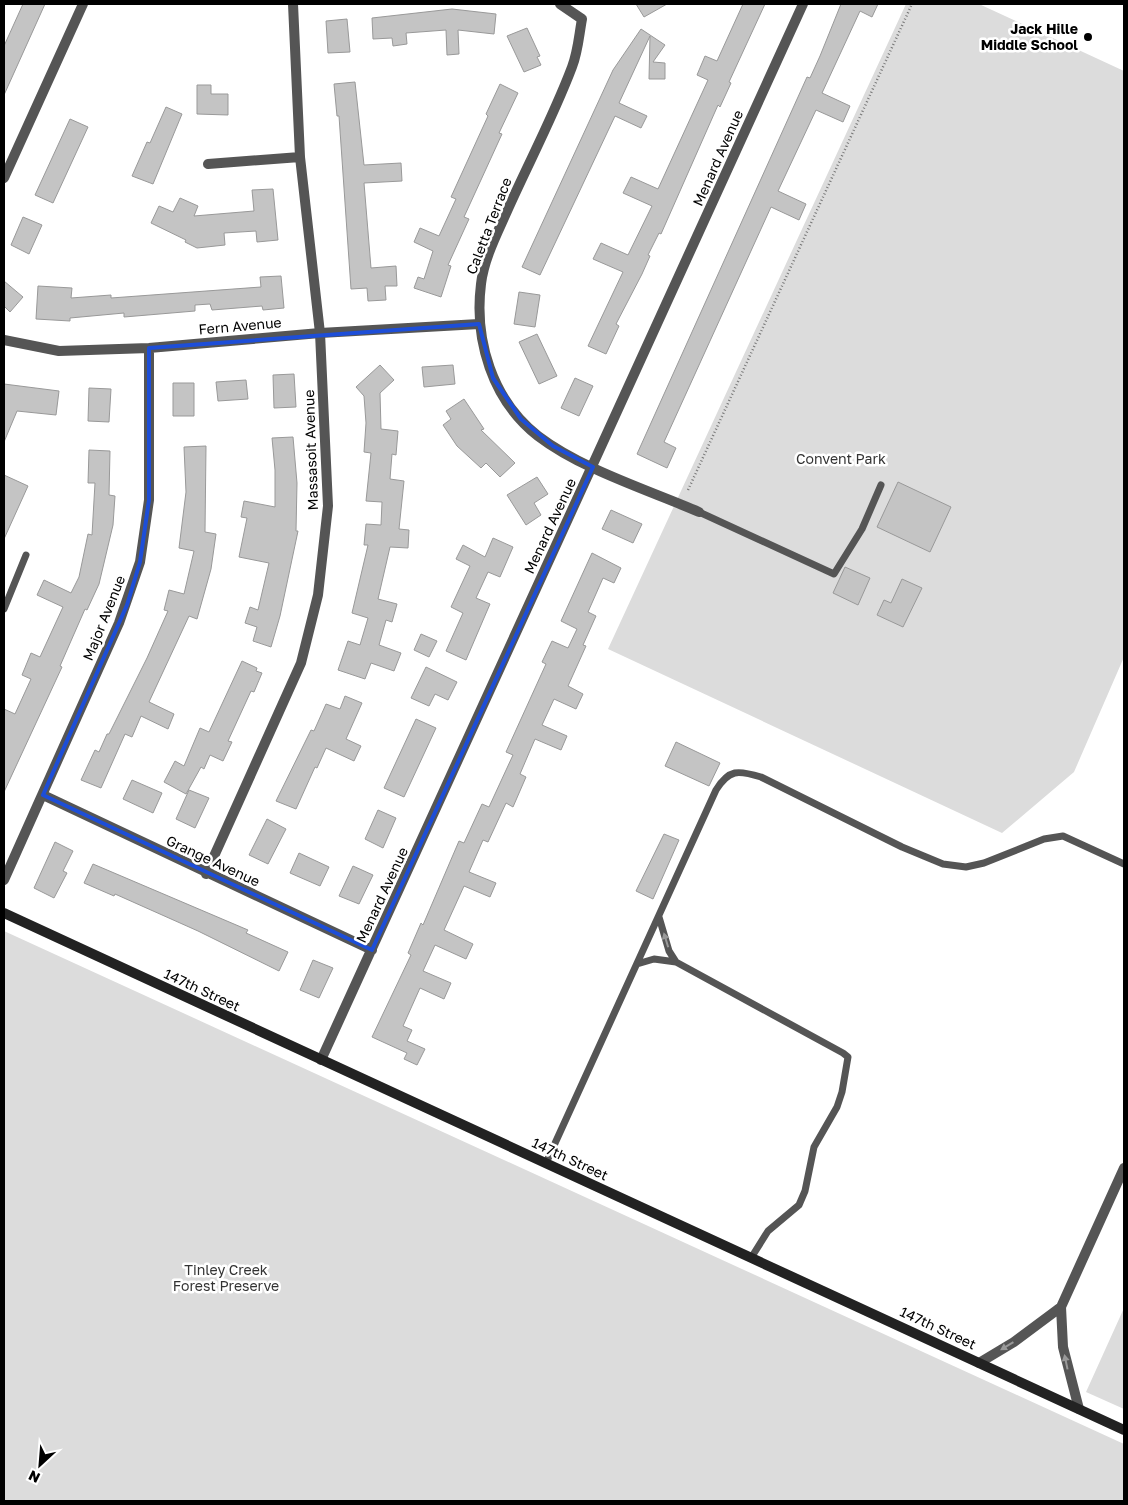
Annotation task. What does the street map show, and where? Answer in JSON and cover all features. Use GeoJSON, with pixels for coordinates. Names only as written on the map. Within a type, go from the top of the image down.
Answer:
{"type":"FeatureCollection","features":[{"type":"Feature","properties":{"kind":"main road","name":"147th Street"},"geometry":{"type":"LineString","coordinates":[[4,913],[1124,1430]]}},
{"type":"Feature","properties":{"kind":"street"},"geometry":{"type":"LineString","coordinates":[[4,178],[83,4]]}},
{"type":"Feature","properties":{"kind":"street","name":"Massasoit Avenue"},"geometry":{"type":"LineString","coordinates":[[206,874],[300,663],[318,595],[328,506],[320,333],[300,157],[293,4]]}},
{"type":"Feature","properties":{"kind":"street","name":"Caletta Terrace"},"geometry":{"type":"LineString","coordinates":[[560,4],[582,19],[573,66],[501,226],[481,282],[479,324],[485,355],[493,378],[503,396],[521,419],[553,446],[593,467],[699,512]]}},
{"type":"Feature","properties":{"kind":"street","name":"Menard Avenue"},"geometry":{"type":"LineString","coordinates":[[321,1060],[803,4]]}},
{"type":"Feature","properties":{"kind":"street"},"geometry":{"type":"LineString","coordinates":[[208,164],[300,157]]}},
{"type":"Feature","properties":{"kind":"street","name":"Fern Avenue"},"geometry":{"type":"LineString","coordinates":[[4,340],[59,351],[149,348],[320,333],[479,324]]}},
{"type":"Feature","properties":{"kind":"street","name":"Major Avenue"},"geometry":{"type":"LineString","coordinates":[[4,880],[127,605],[140,562],[148,500],[149,348]]}},
{"type":"Feature","properties":{"kind":"street","name":"Grange Avenue"},"geometry":{"type":"LineString","coordinates":[[43,795],[206,874],[372,950]]}},
{"type":"Feature","properties":{"kind":"street"},"geometry":{"type":"LineString","coordinates":[[1079,1409],[1063,1347],[1061,1307],[1124,1168]]}},
{"type":"Feature","properties":{"kind":"street"},"geometry":{"type":"LineString","coordinates":[[979,1362],[1014,1342],[1061,1307]]}},
{"type":"Feature","properties":{"kind":"lane"},"geometry":{"type":"LineString","coordinates":[[699,512],[834,574],[858,536],[881,485]]}},
{"type":"Feature","properties":{"kind":"lane"},"geometry":{"type":"LineString","coordinates":[[4,609],[26,555]]}},
{"type":"Feature","properties":{"kind":"lane"},"geometry":{"type":"LineString","coordinates":[[546,1163],[716,790],[723,779],[734,773],[746,772],[761,777],[902,847],[943,864],[966,867],[984,863],[1044,839],[1063,836],[1124,864]]}},
{"type":"Feature","properties":{"kind":"lane"},"geometry":{"type":"LineString","coordinates":[[659,917],[669,951],[676,962]]}},
{"type":"Feature","properties":{"kind":"lane"},"geometry":{"type":"LineString","coordinates":[[637,964],[654,959],[676,962],[844,1053],[848,1057],[842,1092],[837,1107],[814,1148],[805,1191],[799,1205],[768,1231],[751,1258]]}},
{"type":"Feature","properties":{"kind":"path"},"geometry":{"type":"LineString","coordinates":[[688,490],[912,4]]}},
{"type":"Feature","properties":{"kind":"highlighted area"},"geometry":{"type":"Polygon","coordinates":[[[479,324],[493,378],[521,419],[553,446],[593,467],[372,950],[43,795],[127,605],[140,562],[149,500],[149,348],[479,324]]]}},
{"type":"Feature","properties":{"kind":"green space","name":"Convent Park"},"geometry":{"type":"Polygon","coordinates":[[[906,4],[979,4],[1124,71],[1124,657],[1074,772],[1002,833],[608,649],[906,4]]]}},
{"type":"Feature","properties":{"kind":"green space","name":"Tinley Creek Forest Preserve"},"geometry":{"type":"Polygon","coordinates":[[[4,931],[1124,1444],[1124,1501],[4,1501],[4,931]]]}},
{"type":"Feature","properties":{"kind":"green space"},"geometry":{"type":"Polygon","coordinates":[[[1124,1308],[1124,1409],[1086,1392],[1124,1308]]]}},
{"type":"Feature","properties":{"kind":"building"},"geometry":{"type":"Polygon","coordinates":[[[23,4],[45,4],[4,95],[4,46],[23,4]]]}},
{"type":"Feature","properties":{"kind":"building"},"geometry":{"type":"Polygon","coordinates":[[[636,4],[667,4],[644,17],[636,4]]]}},
{"type":"Feature","properties":{"kind":"building"},"geometry":{"type":"Polygon","coordinates":[[[743,4],[765,4],[729,82],[731,83],[720,107],[718,105],[661,234],[659,233],[648,255],[650,256],[642,274],[616,324],[619,326],[606,354],[588,346],[623,272],[593,259],[601,243],[628,255],[652,206],[623,193],[631,177],[658,189],[708,80],[697,75],[705,56],[717,61],[743,4]]]}},
{"type":"Feature","properties":{"kind":"building"},"geometry":{"type":"Polygon","coordinates":[[[841,4],[878,4],[872,17],[860,11],[822,93],[850,106],[843,122],[816,110],[778,191],[806,204],[799,220],[771,207],[664,442],[676,448],[667,468],[637,454],[807,77],[810,78],[820,56],[841,4]]]}},
{"type":"Feature","properties":{"kind":"building"},"geometry":{"type":"Polygon","coordinates":[[[452,9],[496,14],[494,34],[458,30],[459,54],[447,55],[446,30],[406,33],[407,44],[393,46],[392,38],[373,39],[372,18],[452,9]]]}},
{"type":"Feature","properties":{"kind":"building"},"geometry":{"type":"Polygon","coordinates":[[[347,19],[350,52],[328,53],[326,21],[347,19]]]}},
{"type":"Feature","properties":{"kind":"building"},"geometry":{"type":"Polygon","coordinates":[[[527,28],[540,56],[537,57],[541,65],[524,72],[507,36],[527,28]]]}},
{"type":"Feature","properties":{"kind":"building"},"geometry":{"type":"Polygon","coordinates":[[[641,29],[665,45],[653,62],[665,63],[665,79],[649,79],[650,36],[619,103],[647,116],[641,128],[615,116],[540,275],[522,267],[613,70],[641,29]]]}},
{"type":"Feature","properties":{"kind":"building"},"geometry":{"type":"Polygon","coordinates":[[[355,82],[364,165],[401,163],[402,181],[364,183],[371,268],[396,266],[397,286],[385,286],[386,300],[368,301],[367,288],[351,289],[339,116],[337,116],[334,84],[355,82]]]}},
{"type":"Feature","properties":{"kind":"building"},"geometry":{"type":"Polygon","coordinates":[[[500,84],[518,93],[499,133],[502,134],[464,217],[469,219],[448,265],[451,266],[441,297],[414,288],[418,277],[424,279],[433,251],[414,242],[420,228],[439,236],[456,199],[451,197],[488,116],[486,114],[500,84]]]}},
{"type":"Feature","properties":{"kind":"building"},"geometry":{"type":"Polygon","coordinates":[[[197,85],[211,85],[211,94],[228,94],[228,115],[197,114],[197,85]]]}},
{"type":"Feature","properties":{"kind":"building"},"geometry":{"type":"Polygon","coordinates":[[[166,107],[182,114],[153,184],[132,176],[147,142],[150,143],[166,107]]]}},
{"type":"Feature","properties":{"kind":"building"},"geometry":{"type":"Polygon","coordinates":[[[70,119],[88,127],[53,203],[35,195],[70,119]]]}},
{"type":"Feature","properties":{"kind":"building"},"geometry":{"type":"Polygon","coordinates":[[[273,189],[278,240],[257,242],[256,231],[224,233],[225,245],[197,248],[185,242],[186,240],[151,223],[159,206],[173,212],[180,198],[198,206],[194,216],[254,211],[252,190],[273,189]]]}},
{"type":"Feature","properties":{"kind":"building"},"geometry":{"type":"Polygon","coordinates":[[[23,217],[42,225],[29,254],[11,245],[23,217]]]}},
{"type":"Feature","properties":{"kind":"building"},"geometry":{"type":"Polygon","coordinates":[[[281,276],[284,308],[263,310],[262,306],[212,310],[210,304],[195,305],[195,311],[124,317],[124,313],[70,318],[70,321],[36,319],[38,286],[72,288],[71,298],[111,295],[111,298],[261,287],[260,277],[281,276]]]}},
{"type":"Feature","properties":{"kind":"building"},"geometry":{"type":"Polygon","coordinates":[[[4,281],[23,297],[10,312],[4,306],[4,281]]]}},
{"type":"Feature","properties":{"kind":"building"},"geometry":{"type":"Polygon","coordinates":[[[519,292],[540,295],[535,327],[514,324],[519,292]]]}},
{"type":"Feature","properties":{"kind":"building"},"geometry":{"type":"Polygon","coordinates":[[[537,334],[557,376],[539,384],[519,342],[537,334]]]}},
{"type":"Feature","properties":{"kind":"building"},"geometry":{"type":"Polygon","coordinates":[[[380,365],[394,380],[380,393],[381,429],[398,431],[396,455],[392,454],[390,479],[404,481],[399,529],[409,530],[408,548],[390,547],[378,599],[397,604],[392,622],[386,620],[379,645],[401,653],[394,671],[371,663],[365,679],[338,670],[348,641],[360,645],[368,618],[352,613],[368,545],[364,545],[366,524],[381,525],[382,502],[366,501],[371,453],[364,452],[366,423],[364,396],[356,387],[380,365]]]}},
{"type":"Feature","properties":{"kind":"building"},"geometry":{"type":"Polygon","coordinates":[[[453,365],[455,384],[424,387],[422,367],[453,365]]]}},
{"type":"Feature","properties":{"kind":"building"},"geometry":{"type":"Polygon","coordinates":[[[294,374],[296,407],[274,408],[273,375],[294,374]]]}},
{"type":"Feature","properties":{"kind":"building"},"geometry":{"type":"Polygon","coordinates":[[[575,378],[593,386],[579,416],[561,408],[575,378]]]}},
{"type":"Feature","properties":{"kind":"building"},"geometry":{"type":"Polygon","coordinates":[[[246,380],[248,399],[218,401],[216,382],[246,380]]]}},
{"type":"Feature","properties":{"kind":"building"},"geometry":{"type":"Polygon","coordinates":[[[173,383],[194,383],[194,416],[173,416],[173,383]]]}},
{"type":"Feature","properties":{"kind":"building"},"geometry":{"type":"Polygon","coordinates":[[[4,384],[59,391],[56,415],[17,411],[4,442],[4,384]]]}},
{"type":"Feature","properties":{"kind":"building"},"geometry":{"type":"Polygon","coordinates":[[[89,388],[111,389],[109,422],[88,421],[89,388]]]}},
{"type":"Feature","properties":{"kind":"building"},"geometry":{"type":"Polygon","coordinates":[[[464,399],[484,429],[481,430],[515,463],[500,477],[486,463],[481,468],[457,446],[443,425],[451,419],[446,411],[464,399]]]}},
{"type":"Feature","properties":{"kind":"building"},"geometry":{"type":"Polygon","coordinates":[[[293,437],[297,483],[296,531],[298,531],[280,616],[271,647],[253,641],[257,627],[245,623],[250,607],[258,610],[269,563],[239,557],[247,518],[241,517],[244,501],[275,507],[275,470],[272,438],[293,437]]]}},
{"type":"Feature","properties":{"kind":"building"},"geometry":{"type":"Polygon","coordinates":[[[206,446],[205,532],[216,534],[211,569],[197,619],[189,616],[149,702],[174,714],[168,729],[141,716],[132,737],[125,734],[101,788],[81,780],[95,750],[99,752],[107,734],[109,734],[147,658],[168,611],[164,610],[169,590],[184,594],[194,551],[179,548],[186,492],[184,447],[206,446]]]}},
{"type":"Feature","properties":{"kind":"building"},"geometry":{"type":"Polygon","coordinates":[[[89,450],[110,451],[109,495],[115,496],[113,525],[99,584],[87,610],[85,609],[60,666],[62,667],[4,792],[4,709],[15,714],[31,679],[22,675],[31,653],[40,657],[63,607],[37,595],[44,580],[71,593],[79,577],[88,534],[92,535],[95,483],[88,483],[89,450]]]}},
{"type":"Feature","properties":{"kind":"building"},"geometry":{"type":"Polygon","coordinates":[[[4,475],[28,486],[4,539],[4,475]]]}},
{"type":"Feature","properties":{"kind":"building"},"geometry":{"type":"Polygon","coordinates":[[[537,477],[548,494],[534,503],[541,515],[526,525],[507,495],[537,477]]]}},
{"type":"Feature","properties":{"kind":"building"},"geometry":{"type":"Polygon","coordinates":[[[898,482],[951,507],[930,552],[877,527],[898,482]]]}},
{"type":"Feature","properties":{"kind":"building"},"geometry":{"type":"Polygon","coordinates":[[[611,510],[642,524],[633,543],[602,529],[611,510]]]}},
{"type":"Feature","properties":{"kind":"building"},"geometry":{"type":"Polygon","coordinates":[[[493,538],[513,547],[500,577],[488,572],[476,598],[490,604],[466,660],[446,651],[463,613],[451,607],[470,566],[456,559],[463,545],[485,557],[493,538]]]}},
{"type":"Feature","properties":{"kind":"building"},"geometry":{"type":"Polygon","coordinates":[[[592,553],[621,568],[614,583],[603,578],[588,612],[596,616],[583,645],[586,646],[568,686],[583,694],[576,709],[554,699],[542,725],[567,736],[561,750],[535,739],[520,774],[526,777],[513,807],[506,803],[488,842],[483,840],[469,872],[496,883],[490,897],[464,886],[444,930],[473,944],[466,959],[435,945],[423,971],[451,983],[444,999],[420,988],[403,1026],[412,1030],[407,1041],[425,1049],[417,1065],[404,1059],[407,1053],[372,1037],[411,955],[408,953],[421,923],[423,925],[459,841],[464,843],[482,804],[489,807],[513,755],[506,752],[546,664],[542,662],[552,641],[568,648],[577,629],[561,621],[592,553]]]}},
{"type":"Feature","properties":{"kind":"building"},"geometry":{"type":"Polygon","coordinates":[[[845,567],[870,578],[858,605],[833,593],[845,567]]]}},
{"type":"Feature","properties":{"kind":"building"},"geometry":{"type":"Polygon","coordinates":[[[902,579],[922,588],[903,627],[877,615],[884,600],[891,603],[902,579]]]}},
{"type":"Feature","properties":{"kind":"building"},"geometry":{"type":"Polygon","coordinates":[[[421,634],[437,641],[429,657],[414,650],[421,634]]]}},
{"type":"Feature","properties":{"kind":"building"},"geometry":{"type":"Polygon","coordinates":[[[242,661],[257,668],[256,671],[262,673],[254,692],[251,691],[228,741],[232,742],[223,761],[210,755],[204,769],[201,767],[186,794],[164,782],[175,761],[184,766],[200,728],[209,732],[242,661]]]}},
{"type":"Feature","properties":{"kind":"building"},"geometry":{"type":"Polygon","coordinates":[[[426,667],[457,682],[448,700],[435,694],[429,706],[411,698],[426,667]]]}},
{"type":"Feature","properties":{"kind":"building"},"geometry":{"type":"Polygon","coordinates":[[[345,696],[362,703],[346,739],[361,746],[354,761],[326,748],[296,809],[276,801],[311,730],[314,731],[326,704],[340,709],[345,696]]]}},
{"type":"Feature","properties":{"kind":"building"},"geometry":{"type":"Polygon","coordinates":[[[416,719],[436,728],[404,797],[384,788],[416,719]]]}},
{"type":"Feature","properties":{"kind":"building"},"geometry":{"type":"Polygon","coordinates":[[[676,742],[720,763],[709,786],[665,766],[676,742]]]}},
{"type":"Feature","properties":{"kind":"building"},"geometry":{"type":"Polygon","coordinates":[[[132,780],[162,793],[153,813],[123,799],[132,780]]]}},
{"type":"Feature","properties":{"kind":"building"},"geometry":{"type":"Polygon","coordinates":[[[189,790],[209,798],[195,828],[176,819],[189,790]]]}},
{"type":"Feature","properties":{"kind":"building"},"geometry":{"type":"Polygon","coordinates":[[[378,810],[396,818],[383,848],[365,839],[378,810]]]}},
{"type":"Feature","properties":{"kind":"building"},"geometry":{"type":"Polygon","coordinates":[[[267,819],[286,829],[268,864],[249,855],[267,819]]]}},
{"type":"Feature","properties":{"kind":"building"},"geometry":{"type":"Polygon","coordinates":[[[664,834],[679,840],[653,899],[636,891],[664,834]]]}},
{"type":"Feature","properties":{"kind":"building"},"geometry":{"type":"Polygon","coordinates":[[[55,842],[73,851],[63,871],[67,873],[54,898],[34,888],[55,842]]]}},
{"type":"Feature","properties":{"kind":"building"},"geometry":{"type":"Polygon","coordinates":[[[299,853],[329,867],[320,886],[290,873],[299,853]]]}},
{"type":"Feature","properties":{"kind":"building"},"geometry":{"type":"Polygon","coordinates":[[[93,864],[248,930],[246,933],[288,952],[279,971],[198,931],[115,894],[114,896],[84,883],[93,864]]]}},
{"type":"Feature","properties":{"kind":"building"},"geometry":{"type":"Polygon","coordinates":[[[353,866],[373,875],[359,904],[339,896],[353,866]]]}},
{"type":"Feature","properties":{"kind":"building"},"geometry":{"type":"Polygon","coordinates":[[[313,960],[333,968],[319,998],[300,990],[313,960]]]}},
{"type":"Feature","properties":{"kind":"place","name":"Jack Hille Middle School"},"geometry":{"type":"Point","coordinates":[1088,37]}}]}
